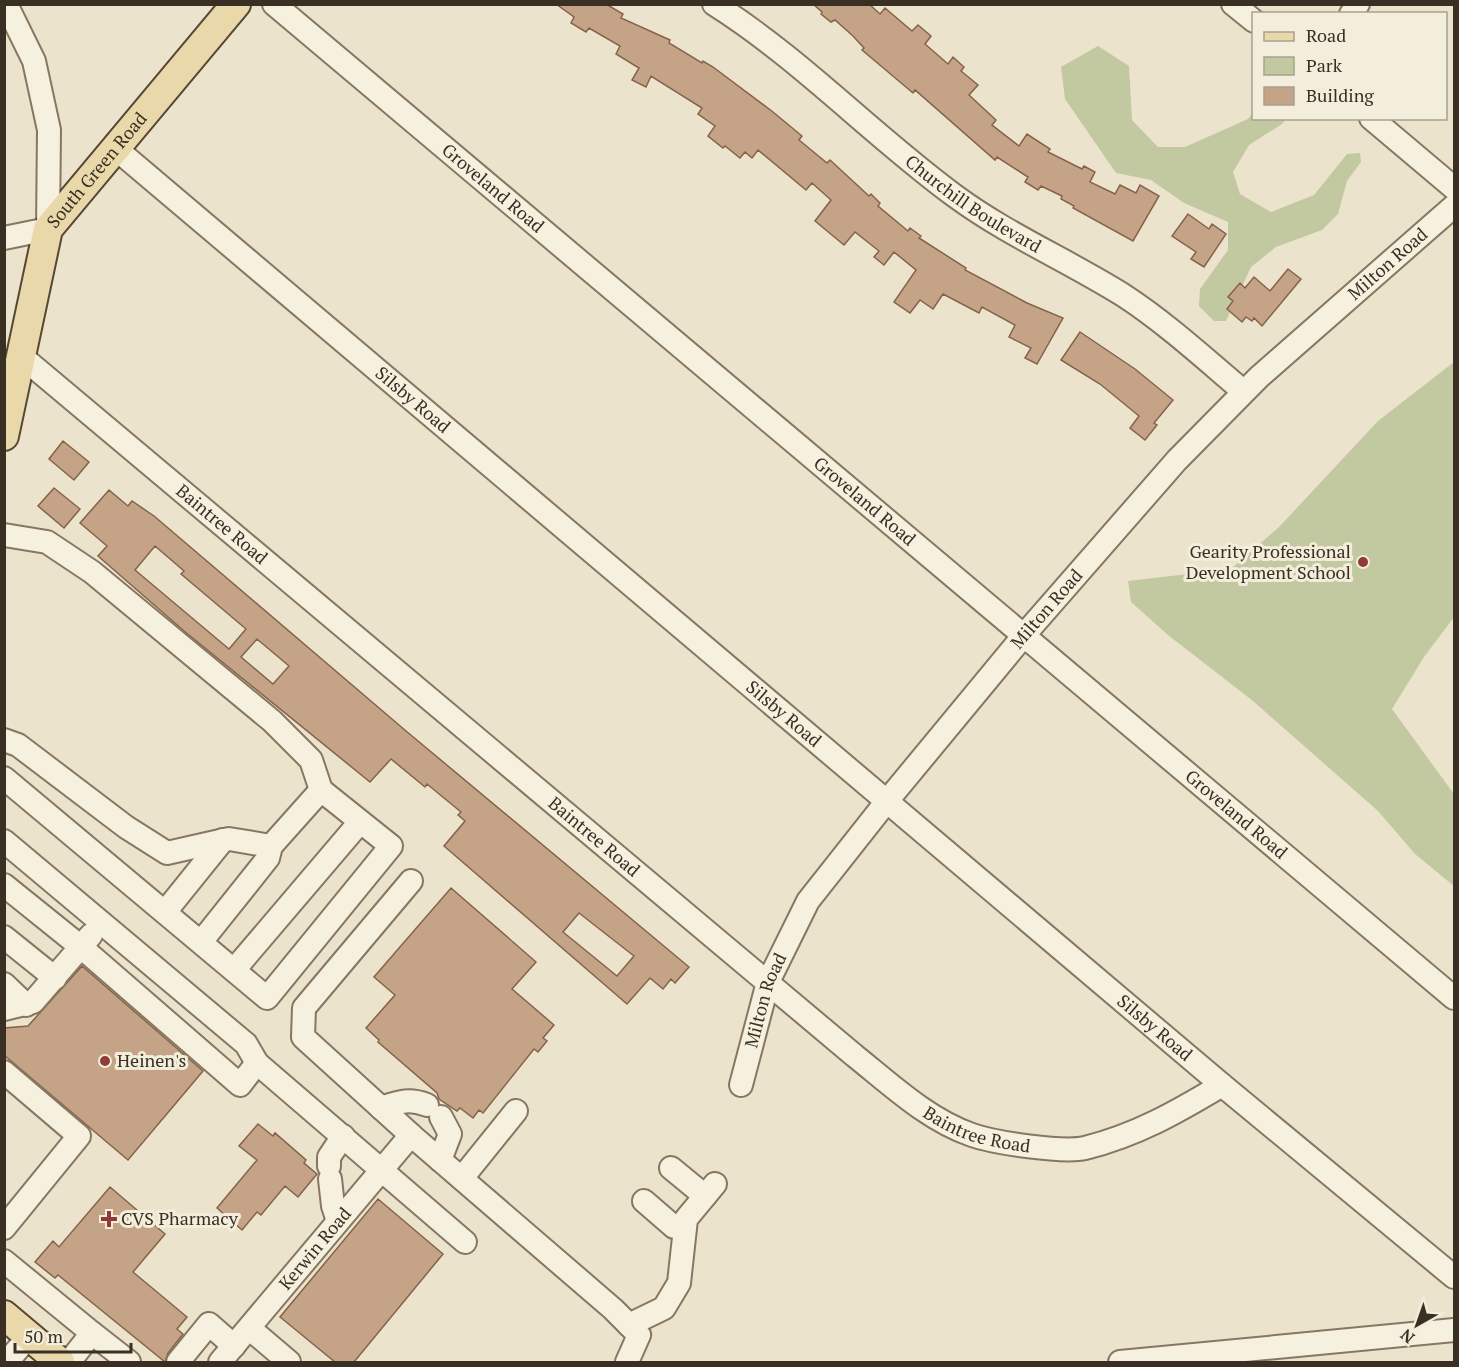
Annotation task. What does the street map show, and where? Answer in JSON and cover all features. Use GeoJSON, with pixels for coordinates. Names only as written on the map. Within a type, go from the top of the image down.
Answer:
{"type":"FeatureCollection","features":[{"type":"Feature","properties":{"kind":"main road","name":"South Green Road"},"geometry":{"type":"LineString","coordinates":[[4,436],[48,229],[236,4]]}},
{"type":"Feature","properties":{"kind":"main road"},"geometry":{"type":"LineString","coordinates":[[4,1315],[60,1362]]}},
{"type":"Feature","properties":{"kind":"street"},"geometry":{"type":"LineString","coordinates":[[4,238],[48,229],[49,130],[34,61],[6,4]]}},
{"type":"Feature","properties":{"kind":"street","name":"Groveland Road"},"geometry":{"type":"LineString","coordinates":[[274,4],[1455,998]]}},
{"type":"Feature","properties":{"kind":"street","name":"Churchill Boulevard"},"geometry":{"type":"LineString","coordinates":[[714,4],[775,47],[956,197],[1023,241],[1125,297],[1168,328],[1243,391]]}},
{"type":"Feature","properties":{"kind":"street"},"geometry":{"type":"LineString","coordinates":[[1233,4],[1252,19]]}},
{"type":"Feature","properties":{"kind":"street"},"geometry":{"type":"LineString","coordinates":[[1373,120],[1455,188]]}},
{"type":"Feature","properties":{"kind":"street","name":"Silsby Road"},"geometry":{"type":"LineString","coordinates":[[115,148],[1222,1085],[1455,1277]]}},
{"type":"Feature","properties":{"kind":"street","name":"Milton Road"},"geometry":{"type":"LineString","coordinates":[[741,1085],[768,981],[808,901],[887,801],[1025,634],[1177,460],[1243,391],[1455,206]]}},
{"type":"Feature","properties":{"kind":"street","name":"Baintree Road"},"geometry":{"type":"LineString","coordinates":[[21,356],[921,1108],[971,1135],[1025,1146],[1083,1148],[1160,1122],[1222,1085]]}},
{"type":"Feature","properties":{"kind":"street"},"geometry":{"type":"LineString","coordinates":[[4,535],[46,542],[92,573],[272,721],[311,760],[321,789],[391,846],[267,998],[4,778]]}},
{"type":"Feature","properties":{"kind":"street"},"geometry":{"type":"LineString","coordinates":[[4,740],[18,745],[126,827],[167,853],[229,839],[271,846]]}},
{"type":"Feature","properties":{"kind":"street"},"geometry":{"type":"LineString","coordinates":[[201,942],[268,858],[271,846],[321,789]]}},
{"type":"Feature","properties":{"kind":"street"},"geometry":{"type":"LineString","coordinates":[[234,970],[360,822]]}},
{"type":"Feature","properties":{"kind":"street"},"geometry":{"type":"LineString","coordinates":[[165,912],[222,840]]}},
{"type":"Feature","properties":{"kind":"street"},"geometry":{"type":"LineString","coordinates":[[4,841],[246,1044],[257,1063],[465,1242]]}},
{"type":"Feature","properties":{"kind":"street"},"geometry":{"type":"LineString","coordinates":[[411,881],[304,1008],[303,1037],[411,1135],[614,1309],[639,1335],[627,1362]]}},
{"type":"Feature","properties":{"kind":"street"},"geometry":{"type":"LineString","coordinates":[[4,885],[81,947],[240,1085],[257,1063]]}},
{"type":"Feature","properties":{"kind":"street"},"geometry":{"type":"LineString","coordinates":[[4,984],[15,1007],[33,1002],[102,922]]}},
{"type":"Feature","properties":{"kind":"street"},"geometry":{"type":"LineString","coordinates":[[4,937],[55,978]]}},
{"type":"Feature","properties":{"kind":"street"},"geometry":{"type":"LineString","coordinates":[[4,1072],[79,1136],[4,1228]]}},
{"type":"Feature","properties":{"kind":"street"},"geometry":{"type":"LineString","coordinates":[[381,1108],[404,1100],[413,1100],[434,1111],[450,1134],[440,1160]]}},
{"type":"Feature","properties":{"kind":"street"},"geometry":{"type":"LineString","coordinates":[[462,1178],[516,1112]]}},
{"type":"Feature","properties":{"kind":"street","name":"Kerwin Road"},"geometry":{"type":"LineString","coordinates":[[234,1345],[411,1135]]}},
{"type":"Feature","properties":{"kind":"street"},"geometry":{"type":"LineString","coordinates":[[338,1221],[333,1206],[328,1157],[343,1137]]}},
{"type":"Feature","properties":{"kind":"street"},"geometry":{"type":"LineString","coordinates":[[628,1325],[664,1308],[679,1283],[686,1218],[710,1190],[670,1168]]}},
{"type":"Feature","properties":{"kind":"street"},"geometry":{"type":"LineString","coordinates":[[644,1201],[674,1227],[685,1227]]}},
{"type":"Feature","properties":{"kind":"street"},"geometry":{"type":"LineString","coordinates":[[4,1261],[129,1362]]}},
{"type":"Feature","properties":{"kind":"street"},"geometry":{"type":"LineString","coordinates":[[178,1362],[209,1324],[234,1345],[290,1362]]}},
{"type":"Feature","properties":{"kind":"street"},"geometry":{"type":"LineString","coordinates":[[1120,1362],[1455,1330]]}},
{"type":"Feature","properties":{"kind":"street"},"geometry":{"type":"LineString","coordinates":[[69,1362],[92,1333]]}},
{"type":"Feature","properties":{"kind":"street"},"geometry":{"type":"LineString","coordinates":[[7,1362],[29,1336]]}},
{"type":"Feature","properties":{"kind":"green space"},"geometry":{"type":"Polygon","coordinates":[[[1098,46],[1129,66],[1132,120],[1158,147],[1185,147],[1248,119],[1252,113],[1252,120],[1285,120],[1249,145],[1233,172],[1240,194],[1271,212],[1314,195],[1347,154],[1360,153],[1361,162],[1347,181],[1338,214],[1322,230],[1276,247],[1251,267],[1226,321],[1214,321],[1199,306],[1200,289],[1228,250],[1228,222],[1184,203],[1151,180],[1116,173],[1065,99],[1061,67],[1098,46]]]}},
{"type":"Feature","properties":{"kind":"green space","name":"Gearity Professional Development School"},"geometry":{"type":"Polygon","coordinates":[[[1454,362],[1454,617],[1424,657],[1392,709],[1454,794],[1454,886],[1415,854],[1378,811],[1253,701],[1168,635],[1131,602],[1128,581],[1231,569],[1279,527],[1378,421],[1454,362]]]}},
{"type":"Feature","properties":{"kind":"building"},"geometry":{"type":"Polygon","coordinates":[[[556,4],[606,4],[623,14],[621,18],[670,40],[669,43],[713,67],[773,112],[802,136],[799,140],[827,163],[830,160],[869,196],[871,194],[880,203],[878,206],[908,231],[910,228],[921,236],[919,238],[966,268],[965,270],[1027,303],[1063,318],[1037,364],[1025,358],[1031,348],[1009,337],[1015,325],[982,307],[979,313],[943,294],[933,309],[920,300],[910,313],[894,302],[916,270],[894,252],[884,265],[874,257],[879,251],[855,232],[844,245],[815,221],[831,200],[812,183],[806,190],[758,150],[752,158],[745,152],[740,158],[725,146],[723,148],[708,136],[715,126],[698,114],[702,108],[651,76],[646,87],[632,80],[639,68],[616,54],[620,46],[589,28],[586,32],[571,23],[574,17],[556,4]]]}},
{"type":"Feature","properties":{"kind":"building"},"geometry":{"type":"Polygon","coordinates":[[[813,4],[869,4],[880,14],[885,8],[912,31],[918,25],[931,36],[925,44],[948,64],[953,57],[964,67],[961,71],[978,85],[969,95],[996,120],[992,125],[1019,146],[1027,134],[1050,149],[1048,152],[1082,169],[1084,166],[1095,172],[1090,182],[1115,194],[1120,185],[1136,193],[1140,185],[1159,196],[1133,241],[1073,208],[1074,206],[1061,199],[1062,196],[1041,186],[1038,190],[1025,182],[1028,177],[997,157],[995,160],[915,90],[913,93],[862,50],[864,48],[853,36],[835,20],[831,22],[821,14],[822,12],[813,4]]]}},
{"type":"Feature","properties":{"kind":"building"},"geometry":{"type":"Polygon","coordinates":[[[1188,214],[1209,229],[1212,224],[1226,234],[1204,267],[1191,259],[1196,252],[1172,236],[1188,214]]]}},
{"type":"Feature","properties":{"kind":"building"},"geometry":{"type":"Polygon","coordinates":[[[1288,269],[1301,279],[1262,326],[1254,318],[1252,321],[1246,317],[1242,322],[1227,309],[1233,301],[1228,297],[1240,283],[1245,288],[1254,277],[1270,291],[1288,269]]]}},
{"type":"Feature","properties":{"kind":"building"},"geometry":{"type":"Polygon","coordinates":[[[1080,332],[1135,369],[1173,400],[1154,423],[1157,425],[1145,440],[1130,428],[1139,416],[1100,384],[1061,360],[1080,332]]]}},
{"type":"Feature","properties":{"kind":"building"},"geometry":{"type":"Polygon","coordinates":[[[63,441],[89,462],[74,480],[49,459],[63,441]]]}},
{"type":"Feature","properties":{"kind":"building"},"geometry":{"type":"Polygon","coordinates":[[[54,488],[80,509],[64,528],[38,506],[54,488]]]}},
{"type":"Feature","properties":{"kind":"building"},"geometry":{"type":"Polygon","coordinates":[[[109,490],[128,506],[132,501],[154,516],[406,731],[689,967],[675,983],[671,979],[663,989],[650,978],[627,1004],[444,846],[465,821],[458,815],[461,812],[391,759],[370,782],[184,631],[98,556],[107,546],[80,523],[109,490]],[[155,546],[135,570],[229,649],[246,629],[181,574],[184,571],[155,546]],[[257,639],[241,657],[273,684],[289,666],[257,639]],[[579,913],[563,932],[617,976],[634,956],[579,913]]]}},
{"type":"Feature","properties":{"kind":"building"},"geometry":{"type":"Polygon","coordinates":[[[451,888],[536,962],[512,989],[554,1025],[543,1038],[547,1041],[538,1052],[534,1049],[483,1113],[479,1110],[473,1118],[460,1108],[457,1111],[439,1099],[437,1093],[378,1042],[379,1040],[366,1028],[395,995],[374,977],[451,888]]]}},
{"type":"Feature","properties":{"kind":"building","name":"Heinen's"},"geometry":{"type":"Polygon","coordinates":[[[82,966],[203,1071],[128,1160],[4,1055],[4,1028],[28,1026],[82,966]]]}},
{"type":"Feature","properties":{"kind":"building"},"geometry":{"type":"Polygon","coordinates":[[[258,1124],[273,1136],[275,1133],[306,1160],[304,1163],[317,1174],[298,1197],[285,1186],[261,1215],[257,1212],[242,1230],[217,1208],[257,1160],[239,1146],[258,1124]]]}},
{"type":"Feature","properties":{"kind":"building","name":"CVS Pharmacy"},"geometry":{"type":"Polygon","coordinates":[[[110,1187],[165,1234],[133,1272],[187,1317],[177,1329],[183,1334],[168,1353],[165,1362],[58,1275],[55,1278],[35,1262],[53,1241],[59,1247],[110,1187]]]}},
{"type":"Feature","properties":{"kind":"building"},"geometry":{"type":"Polygon","coordinates":[[[378,1199],[443,1254],[354,1362],[335,1362],[280,1317],[378,1199]]]}},
{"type":"Feature","properties":{"kind":"place","name":"Gearity Professional Development School"},"geometry":{"type":"Point","coordinates":[1363,562]}},
{"type":"Feature","properties":{"kind":"place","name":"Heinen's"},"geometry":{"type":"Point","coordinates":[105,1061]}},
{"type":"Feature","properties":{"kind":"place","name":"CVS Pharmacy"},"geometry":{"type":"Point","coordinates":[109,1219]}}]}
